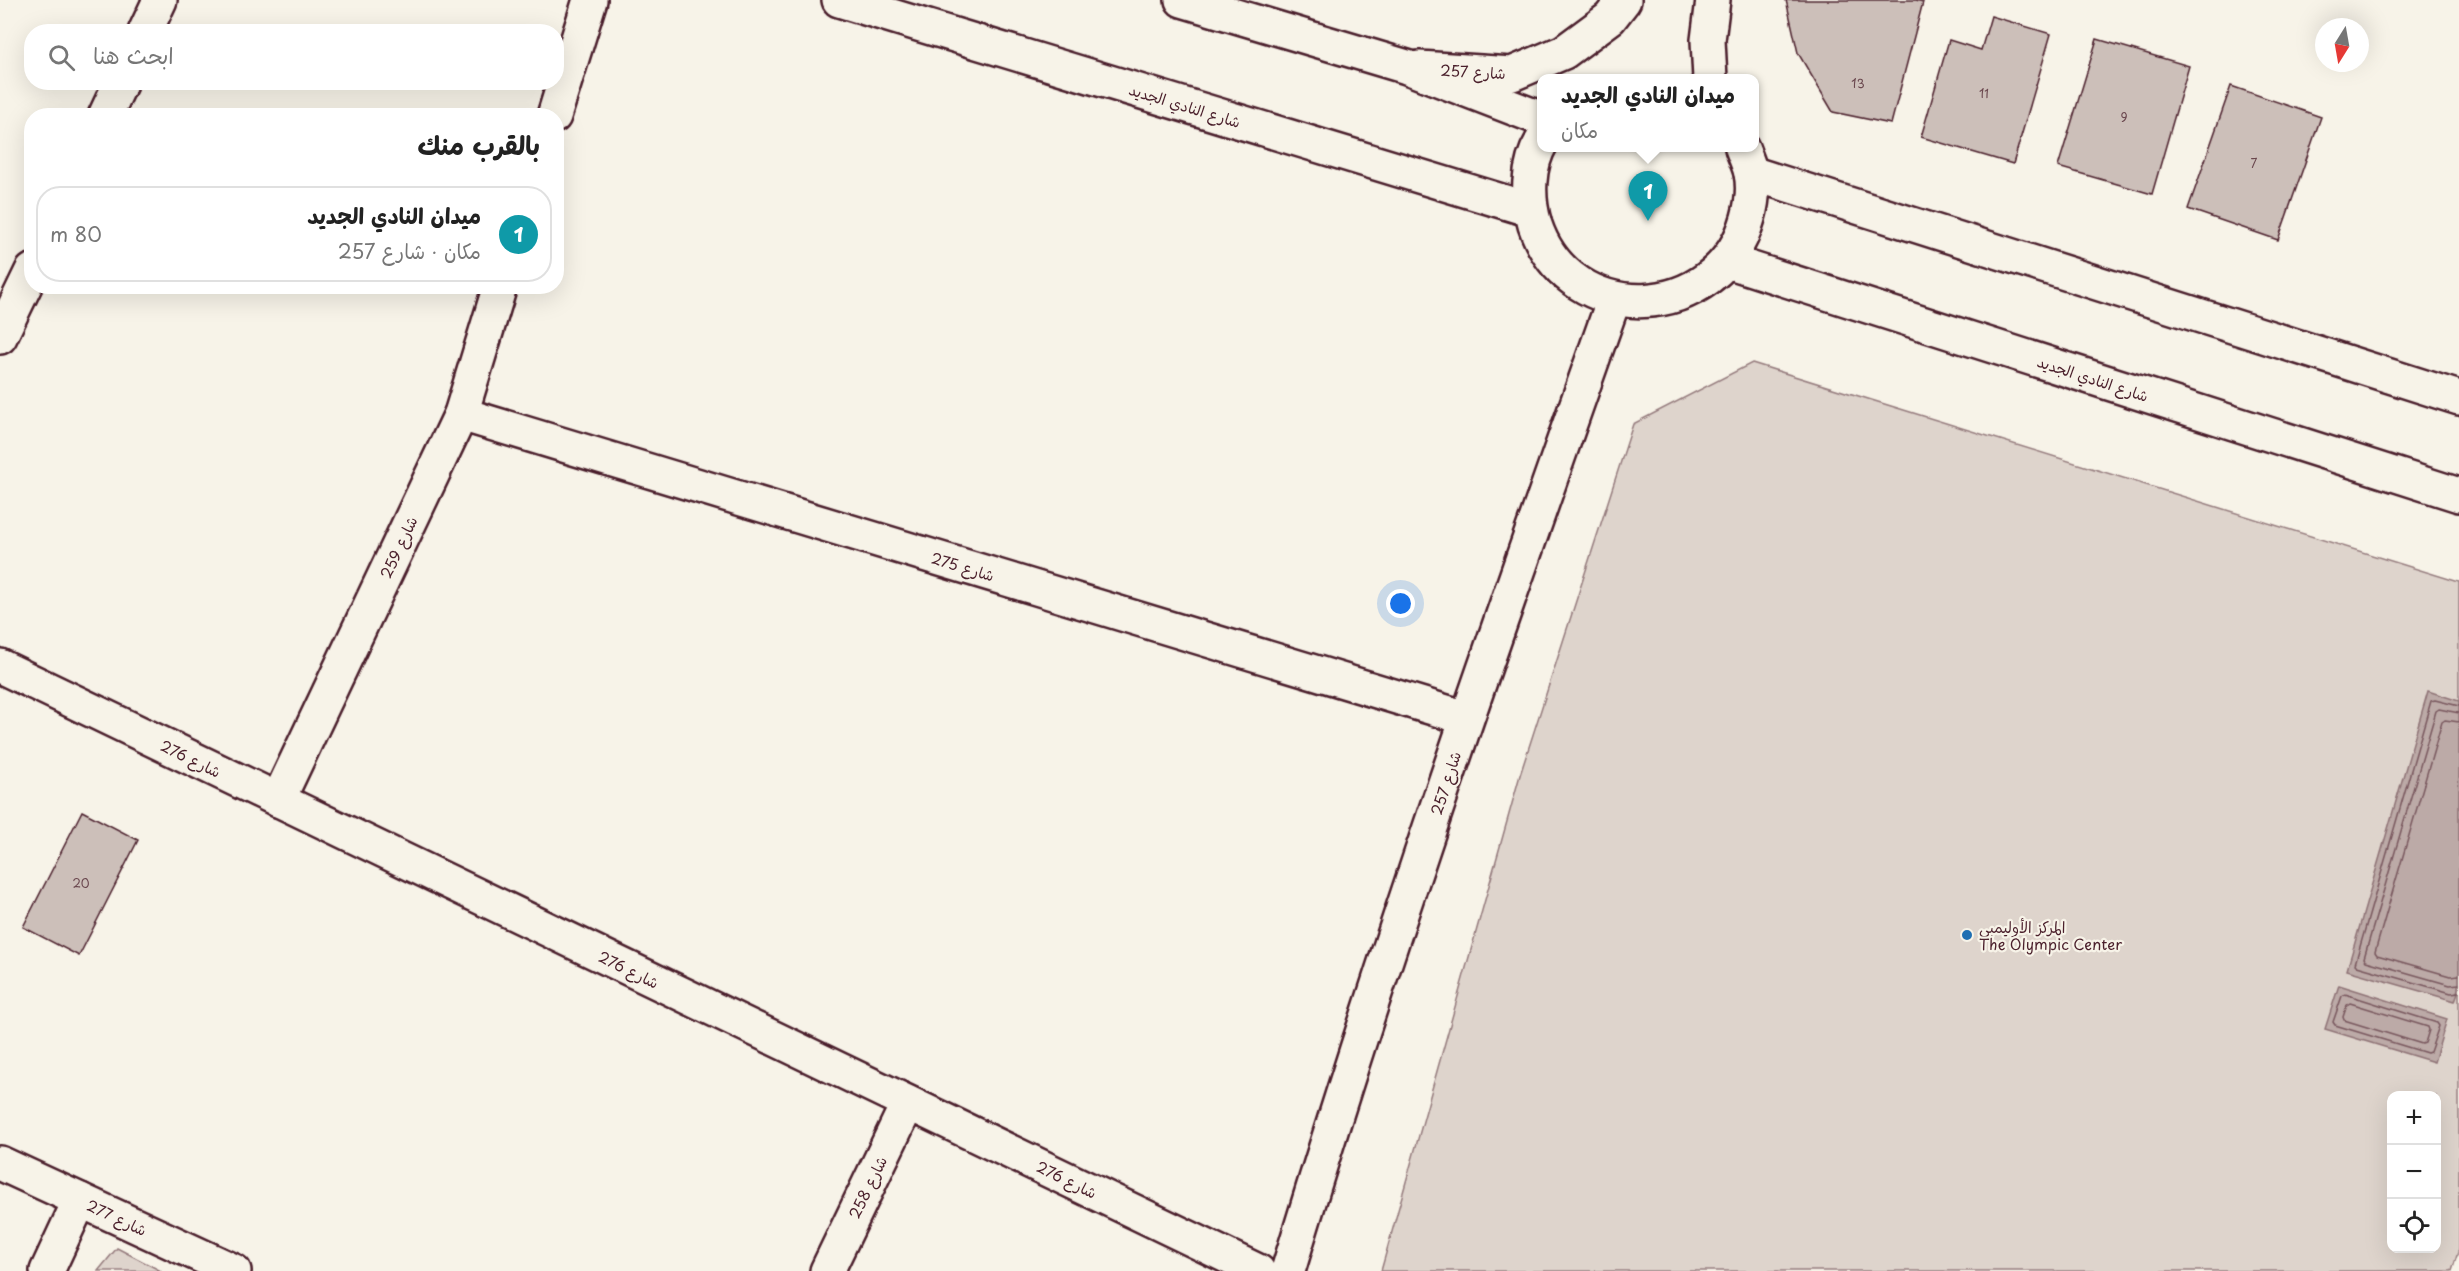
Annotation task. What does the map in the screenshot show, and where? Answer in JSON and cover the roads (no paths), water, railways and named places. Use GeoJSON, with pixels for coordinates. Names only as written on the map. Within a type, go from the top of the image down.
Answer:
{"type":"FeatureCollection","features":[{"type":"Feature","properties":{"kind":"street"},"geometry":{"type":"LineString","coordinates":[[149,24],[160,0]]}},
{"type":"Feature","properties":{"kind":"street"},"geometry":{"type":"LineString","coordinates":[[564,84],[590,0]]}},
{"type":"Feature","properties":{"kind":"street","name":"شارع النادي الجديد"},"geometry":{"type":"LineString","coordinates":[[839,0],[1531,210]]}},
{"type":"Feature","properties":{"kind":"street"},"geometry":{"type":"LineString","coordinates":[[1182,0],[1407,67],[1537,117]]}},
{"type":"Feature","properties":{"kind":"street","name":"شارع 257"},"geometry":{"type":"LineString","coordinates":[[1407,67],[1512,74],[1564,52],[1610,18],[1624,0]]}},
{"type":"Feature","properties":{"kind":"street"},"geometry":{"type":"LineString","coordinates":[[1710,74],[1708,40],[1713,0]]}},
{"type":"Feature","properties":{"kind":"street"},"geometry":{"type":"LineString","coordinates":[[109,108],[117,90]]}},
{"type":"Feature","properties":{"kind":"street"},"geometry":{"type":"LineString","coordinates":[[556,108],[562,90]]}},
{"type":"Feature","properties":{"kind":"street"},"geometry":{"type":"LineString","coordinates":[[1537,149],[1529,179],[1531,210],[1541,241],[1560,267],[1584,287],[1614,299],[1646,302],[1677,296],[1704,282],[1727,261],[1744,234],[1752,205],[1746,160],[2459,398]]}},
{"type":"Feature","properties":{"kind":"street","name":"شارع النادي الجديد"},"geometry":{"type":"LineString","coordinates":[[1727,261],[2459,495]]}},
{"type":"Feature","properties":{"kind":"street"},"geometry":{"type":"LineString","coordinates":[[0,337],[8,301],[24,281]]}},
{"type":"Feature","properties":{"kind":"street","name":"شارع 259"},"geometry":{"type":"LineString","coordinates":[[278,800],[461,414],[498,294]]}},
{"type":"Feature","properties":{"kind":"street","name":"شارع 257"},"geometry":{"type":"LineString","coordinates":[[1288,1271],[1466,718],[1614,299]]}},
{"type":"Feature","properties":{"kind":"street","name":"شارع 275"},"geometry":{"type":"LineString","coordinates":[[461,414],[1466,718]]}},
{"type":"Feature","properties":{"kind":"street","name":"شارع 276"},"geometry":{"type":"LineString","coordinates":[[0,666],[1258,1271]]}},
{"type":"Feature","properties":{"kind":"street","name":"شارع 258"},"geometry":{"type":"LineString","coordinates":[[826,1271],[908,1103]]}},
{"type":"Feature","properties":{"kind":"street","name":"شارع 277"},"geometry":{"type":"LineString","coordinates":[[0,1163],[234,1271]]}},
{"type":"Feature","properties":{"kind":"street"},"geometry":{"type":"LineString","coordinates":[[47,1271],[80,1200]]}},
{"type":"Feature","properties":{"kind":"water"},"geometry":{"type":"Polygon","coordinates":[[[2428,691],[2459,701],[2459,989],[2455,1001],[2347,970],[2428,691]]]}},
{"type":"Feature","properties":{"kind":"water"},"geometry":{"type":"Polygon","coordinates":[[[2339,985],[2447,1019],[2434,1062],[2325,1029],[2339,985]]]}},
{"type":"Feature","properties":{"kind":"place","name":"ميدان النادي الجديد"},"geometry":{"type":"Point","coordinates":[1648,221]}},
{"type":"Feature","properties":{"kind":"place","name":"المركز الأوليمبى The Olympic Center"},"geometry":{"type":"Point","coordinates":[1967,935]}}]}
